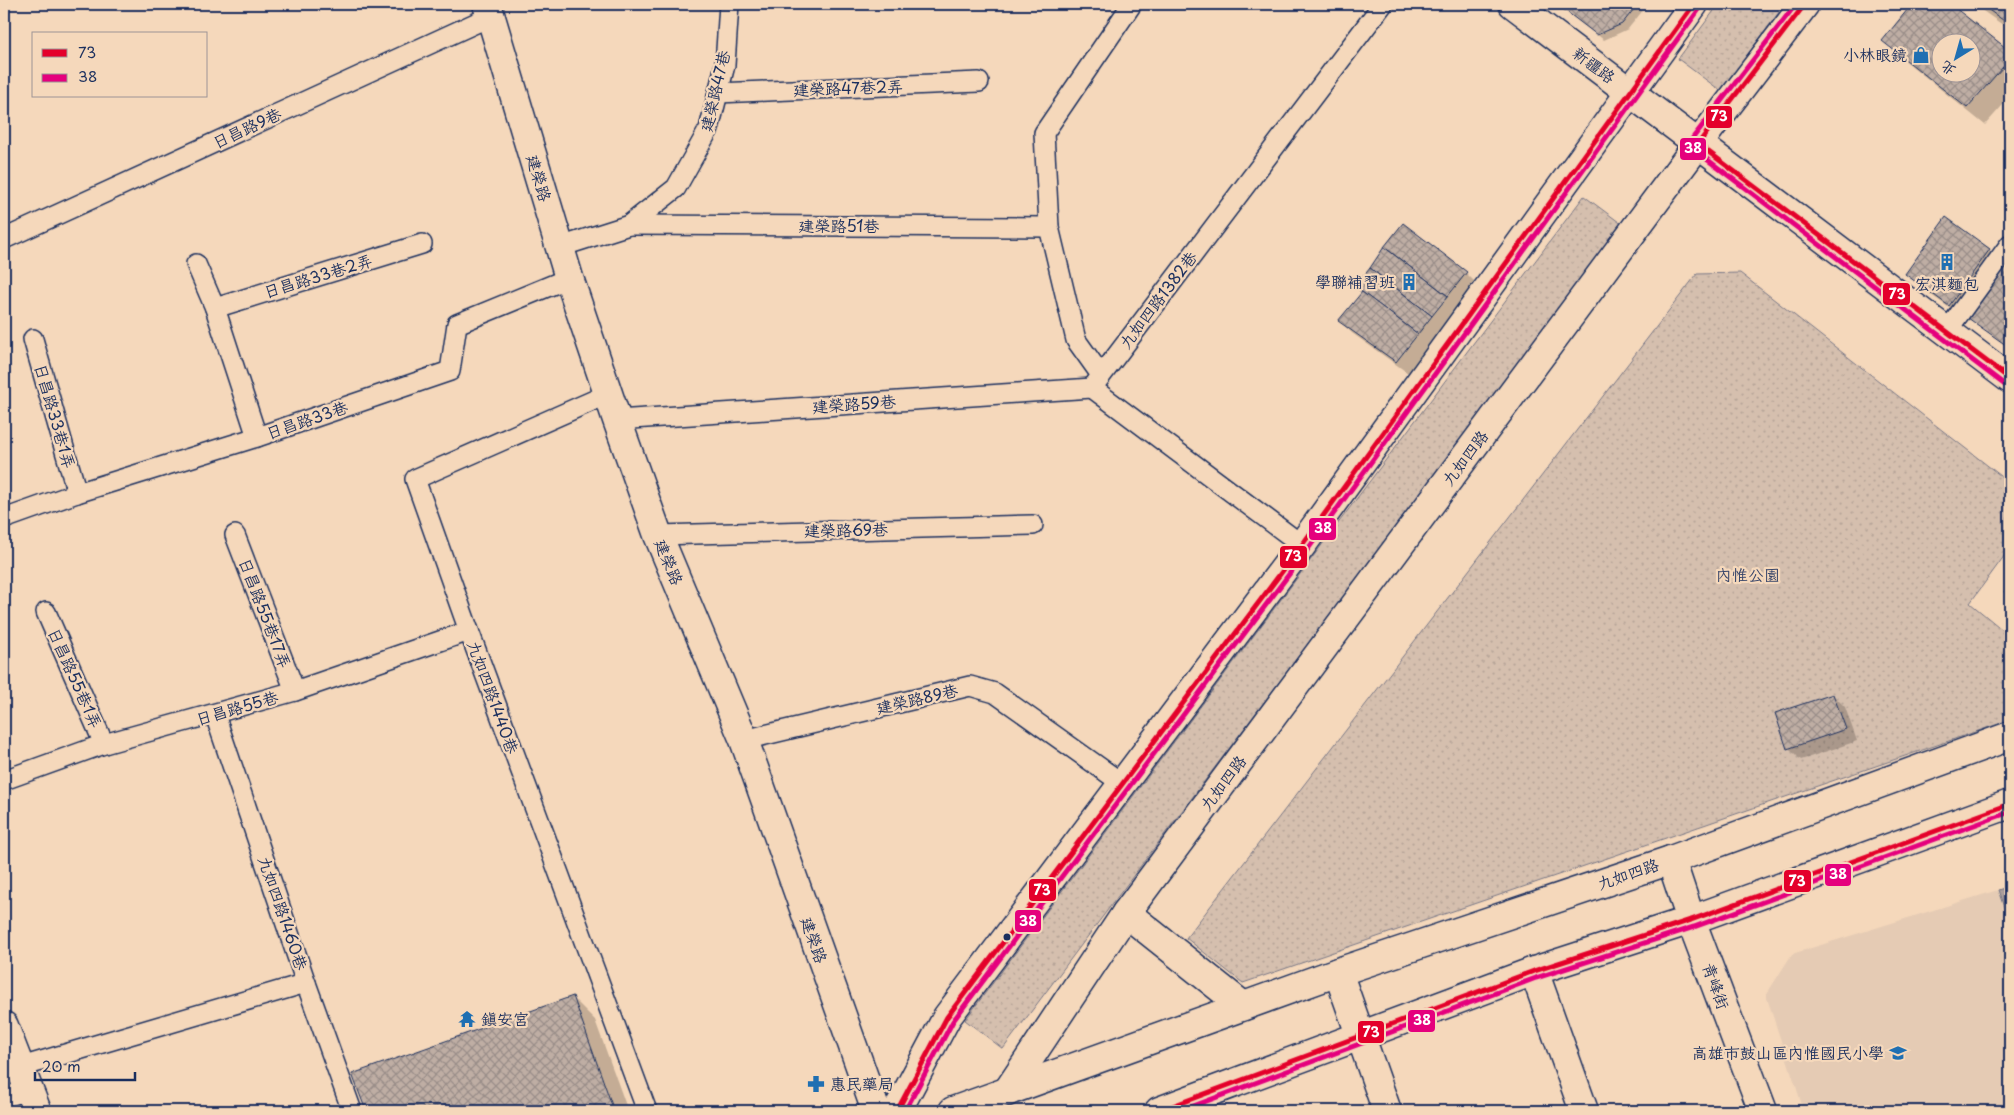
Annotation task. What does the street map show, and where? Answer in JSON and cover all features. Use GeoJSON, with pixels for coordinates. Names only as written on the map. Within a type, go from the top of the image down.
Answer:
{"type":"FeatureCollection","features":[{"type":"Feature","properties":{"kind":"street","name":"新疆路"},"geometry":{"type":"LineString","coordinates":[[1513,4],[2010,379]]}},
{"type":"Feature","properties":{"kind":"street"},"geometry":{"type":"LineString","coordinates":[[897,1111],[947,1017],[1302,545],[1694,4]]}},
{"type":"Feature","properties":{"kind":"street","name":"九如四路"},"geometry":{"type":"LineString","coordinates":[[1007,1092],[1126,914],[1698,144],[1805,4]]}},
{"type":"Feature","properties":{"kind":"street","name":"建榮路"},"geometry":{"type":"LineString","coordinates":[[489,10],[569,278],[617,420],[658,535],[744,740],[876,1111]]}},
{"type":"Feature","properties":{"kind":"street","name":"九如四路"},"geometry":{"type":"LineString","coordinates":[[953,1111],[1338,972],[1671,860],[2010,736]]}},
{"type":"Feature","properties":{"kind":"street"},"geometry":{"type":"LineString","coordinates":[[1159,1111],[1534,971],[1691,920],[2010,804]]}},
{"type":"Feature","properties":{"kind":"street","name":"青峰街"},"geometry":{"type":"LineString","coordinates":[[1671,860],[1691,920],[1763,1111]]}},
{"type":"Feature","properties":{"kind":"street"},"geometry":{"type":"LineString","coordinates":[[1126,914],[1243,1006]]}},
{"type":"Feature","properties":{"kind":"street"},"geometry":{"type":"LineString","coordinates":[[1534,971],[1584,1111]]}},
{"type":"Feature","properties":{"kind":"street"},"geometry":{"type":"LineString","coordinates":[[1338,972],[1387,1111]]}},
{"type":"Feature","properties":{"kind":"street"},"geometry":{"type":"LineString","coordinates":[[4,1026],[29,1089]]}},
{"type":"Feature","properties":{"kind":"lane","name":"建榮路47巷"},"geometry":{"type":"LineString","coordinates":[[560,247],[629,225],[676,188],[709,129],[725,65],[729,4]]}},
{"type":"Feature","properties":{"kind":"lane"},"geometry":{"type":"LineString","coordinates":[[1132,4],[1044,134],[1049,227],[1076,340],[1096,382],[1302,545]]}},
{"type":"Feature","properties":{"kind":"lane","name":"九如四路1382巷"},"geometry":{"type":"LineString","coordinates":[[1096,382],[1383,4]]}},
{"type":"Feature","properties":{"kind":"lane","name":"日昌路9巷"},"geometry":{"type":"LineString","coordinates":[[4,239],[489,10]]}},
{"type":"Feature","properties":{"kind":"lane","name":"建榮路47巷2弄"},"geometry":{"type":"LineString","coordinates":[[718,93],[979,82]]}},
{"type":"Feature","properties":{"kind":"lane","name":"建榮路51巷"},"geometry":{"type":"LineString","coordinates":[[629,225],[1049,227]]}},
{"type":"Feature","properties":{"kind":"lane","name":"日昌路33巷2弄"},"geometry":{"type":"LineString","coordinates":[[215,308],[422,244]]}},
{"type":"Feature","properties":{"kind":"lane"},"geometry":{"type":"LineString","coordinates":[[1947,332],[2010,244]]}},
{"type":"Feature","properties":{"kind":"lane"},"geometry":{"type":"LineString","coordinates":[[196,264],[215,308],[257,437]]}},
{"type":"Feature","properties":{"kind":"lane","name":"日昌路33巷"},"geometry":{"type":"LineString","coordinates":[[4,519],[77,493],[257,437],[450,371],[457,324],[569,278]]}},
{"type":"Feature","properties":{"kind":"lane","name":"日昌路33巷1弄"},"geometry":{"type":"LineString","coordinates":[[33,340],[77,493]]}},
{"type":"Feature","properties":{"kind":"lane","name":"建榮路59巷"},"geometry":{"type":"LineString","coordinates":[[617,420],[1096,382]]}},
{"type":"Feature","properties":{"kind":"lane","name":"九如四路1440巷"},"geometry":{"type":"LineString","coordinates":[[608,394],[415,479],[469,631],[647,1111]]}},
{"type":"Feature","properties":{"kind":"lane","name":"建榮路69巷"},"geometry":{"type":"LineString","coordinates":[[658,535],[1033,525]]}},
{"type":"Feature","properties":{"kind":"lane","name":"日昌路55巷17弄"},"geometry":{"type":"LineString","coordinates":[[235,535],[295,691]]}},
{"type":"Feature","properties":{"kind":"lane","name":"日昌路55巷1弄"},"geometry":{"type":"LineString","coordinates":[[46,612],[104,744]]}},
{"type":"Feature","properties":{"kind":"lane","name":"日昌路55巷"},"geometry":{"type":"LineString","coordinates":[[4,780],[104,744],[215,715],[295,691],[469,631]]}},
{"type":"Feature","properties":{"kind":"lane","name":"建榮路89巷"},"geometry":{"type":"LineString","coordinates":[[744,740],[970,686],[995,693],[1123,784]]}},
{"type":"Feature","properties":{"kind":"lane","name":"九如四路1460巷"},"geometry":{"type":"LineString","coordinates":[[215,715],[306,984],[352,1111]]}},
{"type":"Feature","properties":{"kind":"lane"},"geometry":{"type":"LineString","coordinates":[[4,1098],[306,984]]}},
{"type":"Feature","properties":{"kind":"shaded area","name":"高雄市鼓山區內惟國民小學"},"geometry":{"type":"Polygon","coordinates":[[[1998,890],[2010,925],[2010,1111],[1804,1111],[1766,995],[1792,954],[1998,890]]]}},
{"type":"Feature","properties":{"kind":"green space"},"geometry":{"type":"Polygon","coordinates":[[[1719,4],[1785,4],[1721,91],[1678,59],[1719,4]]]}},
{"type":"Feature","properties":{"kind":"green space"},"geometry":{"type":"Polygon","coordinates":[[[1584,196],[1623,225],[1003,1049],[965,1020],[1584,196]]]}},
{"type":"Feature","properties":{"kind":"green space","name":"內惟公園"},"geometry":{"type":"Polygon","coordinates":[[[1740,273],[2010,483],[2010,548],[1970,603],[2010,636],[2010,720],[1243,983],[1186,938],[1697,274],[1740,273]]]}},
{"type":"Feature","properties":{"kind":"water"},"geometry":{"type":"Polygon","coordinates":[[[2010,886],[2010,925],[1998,890],[2010,886]]]}},
{"type":"Feature","properties":{"kind":"building"},"geometry":{"type":"Polygon","coordinates":[[[1563,4],[1638,4],[1622,24],[1597,35],[1563,9],[1563,4]]]}},
{"type":"Feature","properties":{"kind":"building","name":"小林眼鏡"},"geometry":{"type":"Polygon","coordinates":[[[1912,4],[1950,4],[2010,51],[2010,59],[1967,108],[1934,82],[1982,82],[1982,32],[1932,32],[1932,80],[1882,41],[1912,4]]]}},
{"type":"Feature","properties":{"kind":"building"},"geometry":{"type":"Polygon","coordinates":[[[1980,4],[2010,4],[2010,25],[1980,4]]]}},
{"type":"Feature","properties":{"kind":"building","name":"宏淇麵包"},"geometry":{"type":"Polygon","coordinates":[[[1946,217],[1990,249],[1949,306],[1905,274],[1946,217]]]}},
{"type":"Feature","properties":{"kind":"building"},"geometry":{"type":"Polygon","coordinates":[[[1403,223],[1467,272],[1448,296],[1384,247],[1403,223]]]}},
{"type":"Feature","properties":{"kind":"building","name":"學聯補習班"},"geometry":{"type":"Polygon","coordinates":[[[1384,247],[1448,296],[1432,316],[1370,268],[1384,247]]]}},
{"type":"Feature","properties":{"kind":"building"},"geometry":{"type":"Polygon","coordinates":[[[2010,259],[2010,348],[1968,318],[2010,259]]]}},
{"type":"Feature","properties":{"kind":"building"},"geometry":{"type":"Polygon","coordinates":[[[1370,268],[1432,316],[1418,334],[1355,287],[1370,268]]]}},
{"type":"Feature","properties":{"kind":"building"},"geometry":{"type":"Polygon","coordinates":[[[1362,292],[1418,334],[1396,362],[1338,321],[1362,292]]]}},
{"type":"Feature","properties":{"kind":"building"},"geometry":{"type":"Polygon","coordinates":[[[2010,584],[2010,597],[2004,592],[2010,584]]]}},
{"type":"Feature","properties":{"kind":"building"},"geometry":{"type":"Polygon","coordinates":[[[1833,694],[1846,729],[1787,749],[1775,713],[1833,694]]]}},
{"type":"Feature","properties":{"kind":"building"},"geometry":{"type":"Polygon","coordinates":[[[573,996],[614,1111],[366,1111],[352,1074],[573,996]]]}},
{"type":"Feature","properties":{"kind":"transit line","name":"73"},"geometry":{"type":"LineString","coordinates":[[897,1111],[947,1017],[1302,545],[1694,4]]}},
{"type":"Feature","properties":{"kind":"transit line","name":"38"},"geometry":{"type":"LineString","coordinates":[[1796,4],[1692,139],[1692,148],[2005,385]]}},
{"type":"Feature","properties":{"kind":"transit line","name":"73"},"geometry":{"type":"LineString","coordinates":[[1805,4],[1698,144],[2010,379]]}},
{"type":"Feature","properties":{"kind":"transit line","name":"38"},"geometry":{"type":"LineString","coordinates":[[905,1111],[953,1021],[1308,549],[1700,8]]}},
{"type":"Feature","properties":{"kind":"transit line","name":"73"},"geometry":{"type":"LineString","coordinates":[[1159,1111],[1534,971],[1691,920],[2010,804]]}},
{"type":"Feature","properties":{"kind":"transit line","name":"38"},"geometry":{"type":"LineString","coordinates":[[1180,1111],[1536,978],[1694,927],[2010,812]]}},
{"type":"Feature","properties":{"kind":"place","name":"小林眼鏡"},"geometry":{"type":"Point","coordinates":[1921,55]}},
{"type":"Feature","properties":{"kind":"place","name":"宏淇麵包"},"geometry":{"type":"Point","coordinates":[1947,262]}},
{"type":"Feature","properties":{"kind":"place","name":"學聯補習班"},"geometry":{"type":"Point","coordinates":[1409,282]}},
{"type":"Feature","properties":{"kind":"place","name":"鎮安宮"},"geometry":{"type":"Point","coordinates":[467,1019]}},
{"type":"Feature","properties":{"kind":"place","name":"高雄市鼓山區內惟國民小學"},"geometry":{"type":"Point","coordinates":[1898,1053]}},
{"type":"Feature","properties":{"kind":"place","name":"惠民藥局"},"geometry":{"type":"Point","coordinates":[816,1084]}}]}
